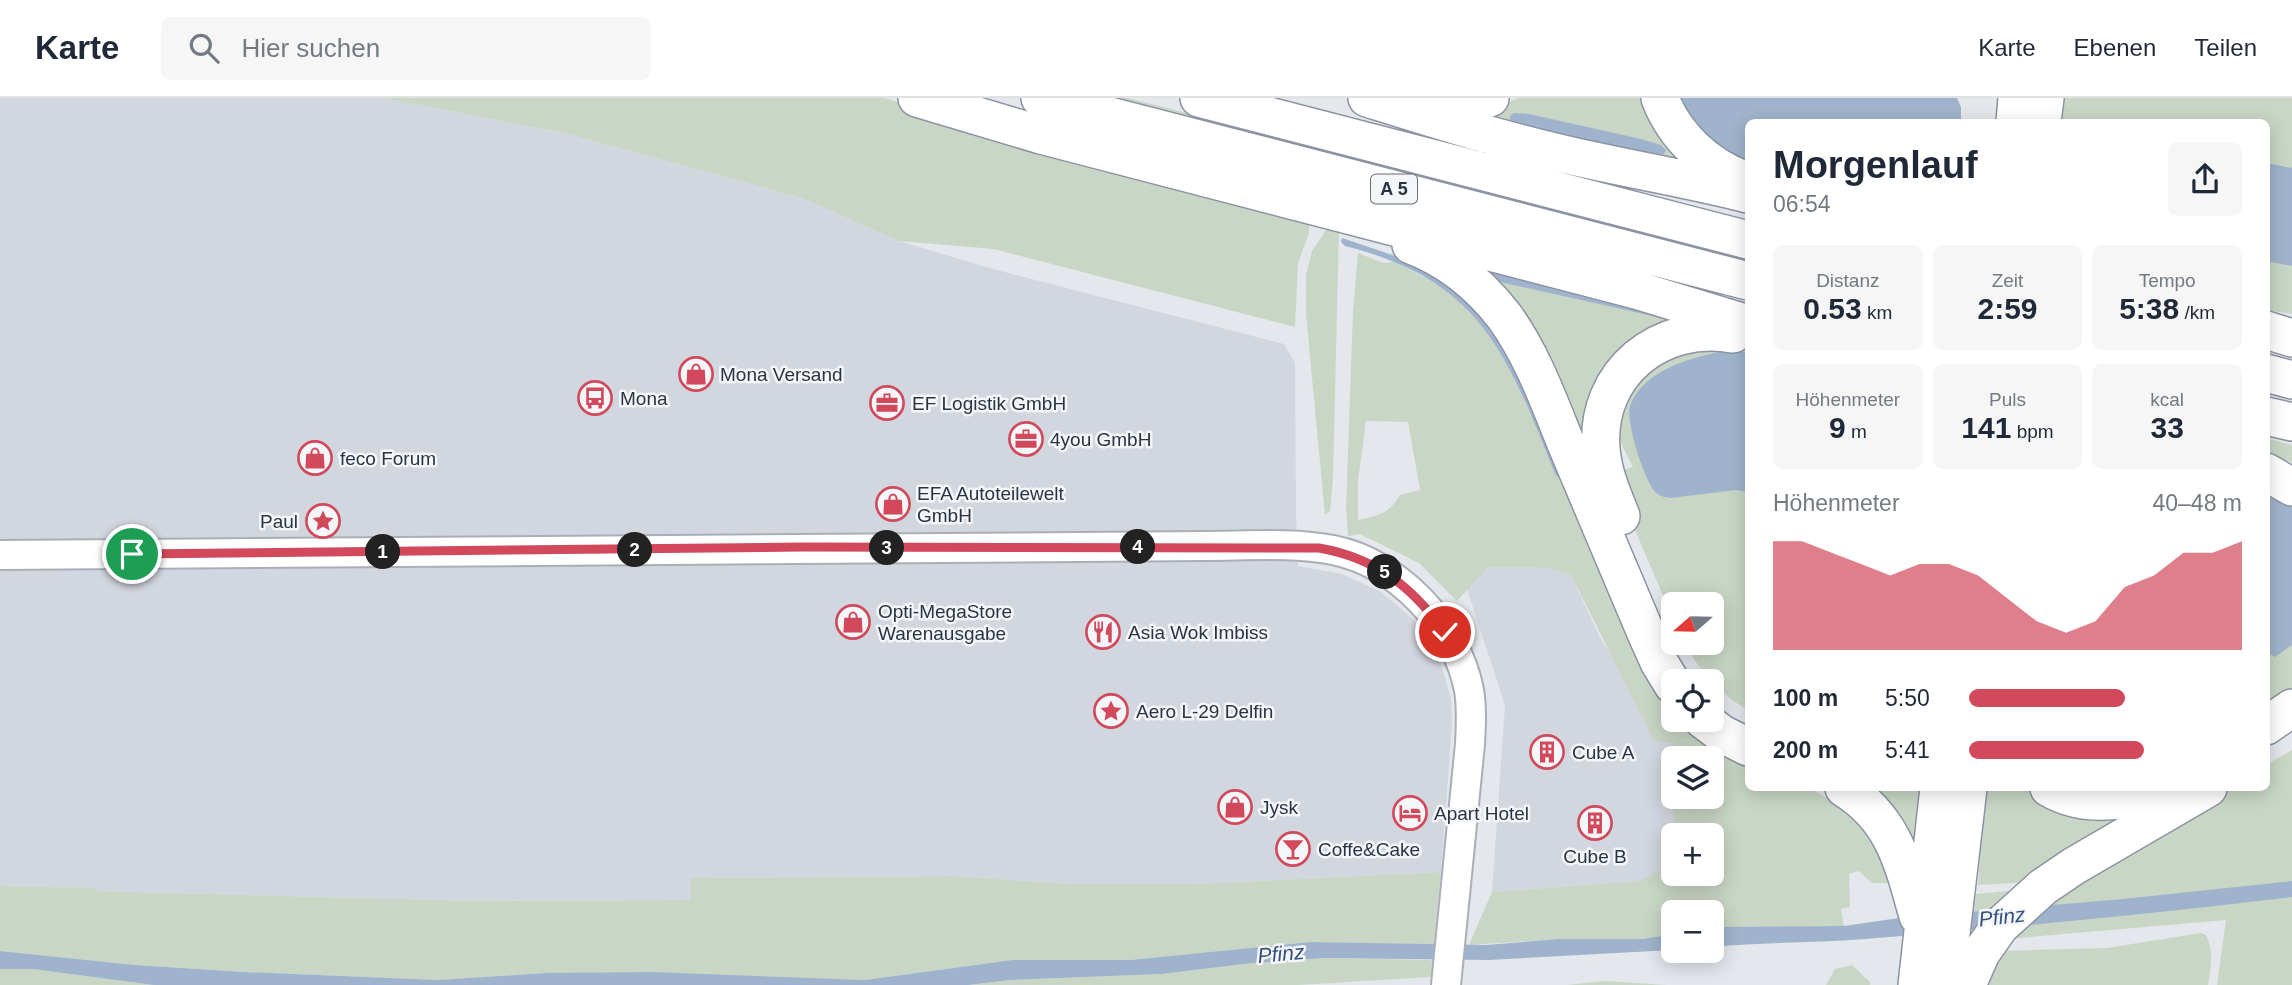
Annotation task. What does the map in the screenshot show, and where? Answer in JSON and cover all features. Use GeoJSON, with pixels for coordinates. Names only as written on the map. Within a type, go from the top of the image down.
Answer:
{"type":"FeatureCollection","features":[{"type":"Feature","properties":{"kind":"highway"},"geometry":{"type":"LineString","coordinates":[[917,98],[1041,135],[1636,290],[1745,323]]}},
{"type":"Feature","properties":{"kind":"highway","name":"A 5"},"geometry":{"type":"LineString","coordinates":[[1040,98],[1745,280]]}},
{"type":"Feature","properties":{"kind":"highway","name":"A 5"},"geometry":{"type":"LineString","coordinates":[[1199,98],[1745,239]]}},
{"type":"Feature","properties":{"kind":"highway"},"geometry":{"type":"LineString","coordinates":[[1367,98],[1429,104],[1490,98]]}},
{"type":"Feature","properties":{"kind":"highway"},"geometry":{"type":"LineString","coordinates":[[1367,98],[1455,126],[1556,153],[1745,193]]}},
{"type":"Feature","properties":{"kind":"highway"},"geometry":{"type":"LineString","coordinates":[[1660,98],[1677,130],[1695,150],[1720,169],[1745,181]]}},
{"type":"Feature","properties":{"kind":"highway"},"geometry":{"type":"LineString","coordinates":[[2015,119],[2017,98]]}},
{"type":"Feature","properties":{"kind":"highway"},"geometry":{"type":"LineString","coordinates":[[2042,119],[2045,98]]}},
{"type":"Feature","properties":{"kind":"highway","name":"A 5"},"geometry":{"type":"LineString","coordinates":[[1380,222],[1406,243],[1449,264],[1476,286],[1498,309],[1518,339],[1543,388],[1654,652],[1664,669]]}},
{"type":"Feature","properties":{"kind":"highway"},"geometry":{"type":"LineString","coordinates":[[2270,319],[2292,322]]}},
{"type":"Feature","properties":{"kind":"highway"},"geometry":{"type":"LineString","coordinates":[[1661,610],[1608,482],[1601,450],[1605,407],[1627,368],[1661,341],[1689,332],[1703,331],[1745,336]]}},
{"type":"Feature","properties":{"kind":"highway"},"geometry":{"type":"LineString","coordinates":[[2270,331],[2292,338]]}},
{"type":"Feature","properties":{"kind":"highway"},"geometry":{"type":"LineString","coordinates":[[2270,374],[2292,380]]}},
{"type":"Feature","properties":{"kind":"highway"},"geometry":{"type":"LineString","coordinates":[[2270,417],[2292,422]]}},
{"type":"Feature","properties":{"kind":"highway"},"geometry":{"type":"LineString","coordinates":[[2270,461],[2292,466]]}},
{"type":"Feature","properties":{"kind":"highway"},"geometry":{"type":"LineString","coordinates":[[2270,474],[2292,487]]}},
{"type":"Feature","properties":{"kind":"highway"},"geometry":{"type":"LineString","coordinates":[[1724,705],[1745,719]]}},
{"type":"Feature","properties":{"kind":"highway"},"geometry":{"type":"LineString","coordinates":[[2270,723],[2292,708]]}},
{"type":"Feature","properties":{"kind":"highway"},"geometry":{"type":"LineString","coordinates":[[1719,732],[1745,746]]}},
{"type":"Feature","properties":{"kind":"highway"},"geometry":{"type":"LineString","coordinates":[[2270,752],[2292,739]]}},
{"type":"Feature","properties":{"kind":"highway"},"geometry":{"type":"LineString","coordinates":[[1848,791],[1865,802],[1888,829],[1904,866],[1931,881]]}},
{"type":"Feature","properties":{"kind":"highway"},"geometry":{"type":"LineString","coordinates":[[1940,791],[1931,881],[1942,968]]}},
{"type":"Feature","properties":{"kind":"highway"},"geometry":{"type":"LineString","coordinates":[[1942,968],[1931,881],[1967,791]]}},
{"type":"Feature","properties":{"kind":"highway"},"geometry":{"type":"LineString","coordinates":[[2057,791],[2080,799],[2110,802],[2151,791]]}},
{"type":"Feature","properties":{"kind":"highway"},"geometry":{"type":"LineString","coordinates":[[1942,968],[2000,926],[2043,887],[2203,791]]}},
{"type":"Feature","properties":{"kind":"street"},"geometry":{"type":"LineString","coordinates":[[0,555],[1191,546],[1309,547],[1350,554],[1392,577],[1427,608],[1445,632],[1459,659],[1468,688],[1471,709],[1470,744],[1447,979]]}},
{"type":"Feature","properties":{"kind":"shaded area"},"geometry":{"type":"Polygon","coordinates":[[[0,98],[383,98],[564,133],[802,198],[899,241],[993,269],[1284,344],[1295,363],[1298,566],[1342,574],[1381,592],[1413,619],[1436,654],[1443,671],[1451,698],[1452,725],[1441,872],[1196,884],[1070,884],[953,876],[692,878],[691,900],[480,901],[0,886],[0,98]]]}},
{"type":"Feature","properties":{"kind":"shaded area"},"geometry":{"type":"Polygon","coordinates":[[[1488,567],[1549,568],[1571,575],[1601,640],[1661,727],[1661,732],[1664,732],[1672,743],[1672,746],[1661,746],[1661,809],[1674,809],[1675,823],[1661,823],[1661,870],[1640,881],[1492,892],[1505,705],[1467,589],[1488,567]]]}},
{"type":"Feature","properties":{"kind":"green space"},"geometry":{"type":"Polygon","coordinates":[[[383,98],[884,98],[1309,223],[1309,233],[1298,263],[1295,327],[994,249],[899,241],[802,198],[564,133],[383,98]]]}},
{"type":"Feature","properties":{"kind":"green space"},"geometry":{"type":"Polygon","coordinates":[[[1108,98],[1128,98],[1714,249],[1745,257],[1745,263],[1108,98]]]}},
{"type":"Feature","properties":{"kind":"green space"},"geometry":{"type":"Polygon","coordinates":[[[1519,98],[1652,98],[1711,171],[1439,113],[1502,104],[1519,98]]]}},
{"type":"Feature","properties":{"kind":"green space"},"geometry":{"type":"Polygon","coordinates":[[[2065,98],[2292,98],[2292,314],[2270,311],[2270,119],[2062,119],[2065,98]]]}},
{"type":"Feature","properties":{"kind":"green space"},"geometry":{"type":"Polygon","coordinates":[[[1329,226],[1339,228],[1333,478],[1330,511],[1325,515],[1306,314],[1306,275],[1312,251],[1329,226]]]}},
{"type":"Feature","properties":{"kind":"green space"},"geometry":{"type":"Polygon","coordinates":[[[1438,247],[1702,320],[1636,349],[1598,500],[1438,247]]]}},
{"type":"Feature","properties":{"kind":"green space"},"geometry":{"type":"Polygon","coordinates":[[[1358,253],[1383,263],[1396,262],[1449,291],[1489,334],[1506,361],[1561,478],[1649,680],[1661,696],[1661,732],[1692,732],[1708,746],[1672,746],[1672,743],[1654,741],[1571,575],[1549,568],[1488,567],[1457,601],[1419,563],[1360,534],[1348,536],[1346,510],[1353,310],[1358,253]],[[1366,421],[1358,481],[1358,520],[1382,513],[1391,507],[1400,495],[1420,490],[1408,422],[1366,421]]]}},
{"type":"Feature","properties":{"kind":"green space"},"geometry":{"type":"Polygon","coordinates":[[[1731,342],[1745,344],[1745,708],[1724,692],[1724,669],[1702,669],[1692,655],[1724,655],[1724,592],[1661,592],[1626,509],[1619,471],[1633,467],[1611,423],[1643,365],[1731,342]]]}},
{"type":"Feature","properties":{"kind":"green space"},"geometry":{"type":"Polygon","coordinates":[[[2270,439],[2292,445],[2292,462],[2270,457],[2270,439]]]}},
{"type":"Feature","properties":{"kind":"green space"},"geometry":{"type":"Polygon","coordinates":[[[2270,485],[2292,499],[2292,698],[2270,715],[2270,485]]]}},
{"type":"Feature","properties":{"kind":"green space"},"geometry":{"type":"Polygon","coordinates":[[[2292,750],[2292,985],[2217,985],[2226,920],[2007,939],[2030,915],[2155,829],[2222,791],[2270,791],[2270,763],[2292,750]]]}},
{"type":"Feature","properties":{"kind":"green space"},"geometry":{"type":"Polygon","coordinates":[[[1724,754],[1745,764],[1745,791],[1814,791],[1852,812],[1883,854],[1891,883],[1872,883],[1859,871],[1849,874],[1850,907],[1841,909],[1844,926],[1724,929],[1724,900],[1661,900],[1661,936],[1643,939],[1558,939],[1469,945],[1492,892],[1639,881],[1661,870],[1661,886],[1724,886],[1724,823],[1674,823],[1674,809],[1724,809],[1724,754]]]}},
{"type":"Feature","properties":{"kind":"green space"},"geometry":{"type":"Polygon","coordinates":[[[1862,791],[1924,791],[1918,851],[1862,791]]]}},
{"type":"Feature","properties":{"kind":"green space"},"geometry":{"type":"Polygon","coordinates":[[[1984,791],[2083,791],[2164,796],[2030,882],[1978,885],[1980,859],[1976,858],[1984,791]]]}},
{"type":"Feature","properties":{"kind":"green space"},"geometry":{"type":"Polygon","coordinates":[[[1441,872],[1434,945],[1310,942],[1130,960],[1012,960],[865,980],[546,973],[438,980],[135,965],[0,951],[0,886],[480,901],[690,900],[691,878],[953,876],[1070,884],[1196,884],[1441,872]]]}},
{"type":"Feature","properties":{"kind":"green space"},"geometry":{"type":"Polygon","coordinates":[[[2019,890],[1970,949],[1976,894],[2019,890]]]}},
{"type":"Feature","properties":{"kind":"green space"},"geometry":{"type":"Polygon","coordinates":[[[2201,933],[2206,935],[2211,953],[2208,985],[1975,985],[2000,951],[2107,948],[2201,933]]]}},
{"type":"Feature","properties":{"kind":"green space"},"geometry":{"type":"Polygon","coordinates":[[[1325,958],[1433,960],[1431,977],[1298,985],[969,985],[1009,980],[1162,974],[1252,963],[1325,958]]]}},
{"type":"Feature","properties":{"kind":"green space"},"geometry":{"type":"Polygon","coordinates":[[[1852,965],[1870,985],[1826,985],[1835,969],[1852,965]]]}},
{"type":"Feature","properties":{"kind":"green space"},"geometry":{"type":"Polygon","coordinates":[[[0,969],[33,969],[153,985],[0,985],[0,969]]]}},
{"type":"Feature","properties":{"kind":"green space"},"geometry":{"type":"Polygon","coordinates":[[[1605,981],[1666,985],[1567,985],[1605,981]]]}},
{"type":"Feature","properties":{"kind":"water"},"geometry":{"type":"Polygon","coordinates":[[[1679,98],[1957,98],[1961,107],[1961,119],[1745,119],[1745,167],[1694,126],[1679,98]]]}},
{"type":"Feature","properties":{"kind":"water"},"geometry":{"type":"Polygon","coordinates":[[[1514,113],[1641,139],[1661,145],[1666,150],[1664,154],[1656,155],[1520,125],[1510,120],[1514,113]]]}},
{"type":"Feature","properties":{"kind":"water"},"geometry":{"type":"Polygon","coordinates":[[[2270,164],[2292,168],[2292,266],[2270,262],[2270,164]]]}},
{"type":"Feature","properties":{"kind":"water"},"geometry":{"type":"Polygon","coordinates":[[[1342,238],[1413,262],[1471,300],[1508,349],[1561,478],[1556,476],[1522,394],[1504,359],[1484,329],[1459,302],[1429,280],[1392,261],[1345,246],[1341,242],[1342,238]]]}},
{"type":"Feature","properties":{"kind":"water"},"geometry":{"type":"Polygon","coordinates":[[[1486,269],[1672,315],[1667,319],[1491,280],[1485,275],[1486,269]]]}},
{"type":"Feature","properties":{"kind":"water"},"geometry":{"type":"Polygon","coordinates":[[[1725,351],[1745,352],[1745,492],[1736,490],[1671,498],[1656,493],[1647,477],[1630,425],[1630,406],[1636,394],[1657,374],[1698,357],[1725,351]]]}},
{"type":"Feature","properties":{"kind":"water"},"geometry":{"type":"Polygon","coordinates":[[[2270,493],[2287,499],[2292,506],[2292,645],[2275,657],[2270,654],[2270,493]]]}},
{"type":"Feature","properties":{"kind":"water","name":"Pfinz"},"geometry":{"type":"Polygon","coordinates":[[[2292,881],[2292,897],[1919,935],[1724,946],[1725,927],[1844,926],[1899,918],[2292,881]]]}},
{"type":"Feature","properties":{"kind":"water","name":"Pfinz"},"geometry":{"type":"Polygon","coordinates":[[[1661,936],[1661,951],[1489,960],[1325,958],[1252,963],[1162,974],[1009,980],[969,985],[153,985],[33,969],[0,969],[0,951],[135,965],[438,980],[546,973],[652,972],[865,980],[1012,960],[1130,960],[1310,942],[1487,945],[1558,939],[1643,939],[1661,936]]]}},
{"type":"Feature","properties":{"kind":"place","name":"Mona Versand"},"geometry":{"type":"Point","coordinates":[696,374]}},
{"type":"Feature","properties":{"kind":"place","name":"Mona"},"geometry":{"type":"Point","coordinates":[595,398]}},
{"type":"Feature","properties":{"kind":"place","name":"EF Logistik GmbH"},"geometry":{"type":"Point","coordinates":[887,403]}},
{"type":"Feature","properties":{"kind":"place","name":"4you GmbH"},"geometry":{"type":"Point","coordinates":[1026,439]}},
{"type":"Feature","properties":{"kind":"place","name":"feco Forum"},"geometry":{"type":"Point","coordinates":[315,458]}},
{"type":"Feature","properties":{"kind":"place","name":"EFA Autoteilewelt GmbH"},"geometry":{"type":"Point","coordinates":[893,504]}},
{"type":"Feature","properties":{"kind":"place","name":"Paul"},"geometry":{"type":"Point","coordinates":[323,521]}},
{"type":"Feature","properties":{"kind":"place","name":"Opti-MegaStore Warenausgabe"},"geometry":{"type":"Point","coordinates":[853,622]}},
{"type":"Feature","properties":{"kind":"place","name":"Asia Wok Imbiss"},"geometry":{"type":"Point","coordinates":[1103,632]}},
{"type":"Feature","properties":{"kind":"place","name":"Aero L-29 Delfin"},"geometry":{"type":"Point","coordinates":[1111,711]}},
{"type":"Feature","properties":{"kind":"place","name":"Cube A"},"geometry":{"type":"Point","coordinates":[1547,752]}},
{"type":"Feature","properties":{"kind":"place","name":"Jysk"},"geometry":{"type":"Point","coordinates":[1235,807]}},
{"type":"Feature","properties":{"kind":"place","name":"Apart Hotel"},"geometry":{"type":"Point","coordinates":[1410,813]}},
{"type":"Feature","properties":{"kind":"place","name":"Cube B"},"geometry":{"type":"Point","coordinates":[1595,823]}},
{"type":"Feature","properties":{"kind":"place","name":"Coffe&Cake"},"geometry":{"type":"Point","coordinates":[1293,849]}},
{"type":"Feature","properties":{"kind":"route"},"geometry":{"type":"LineString","coordinates":[[132,554],[804,547],[1319,548],[1350,554],[1392,577],[1427,608],[1445,632]]}}]}
